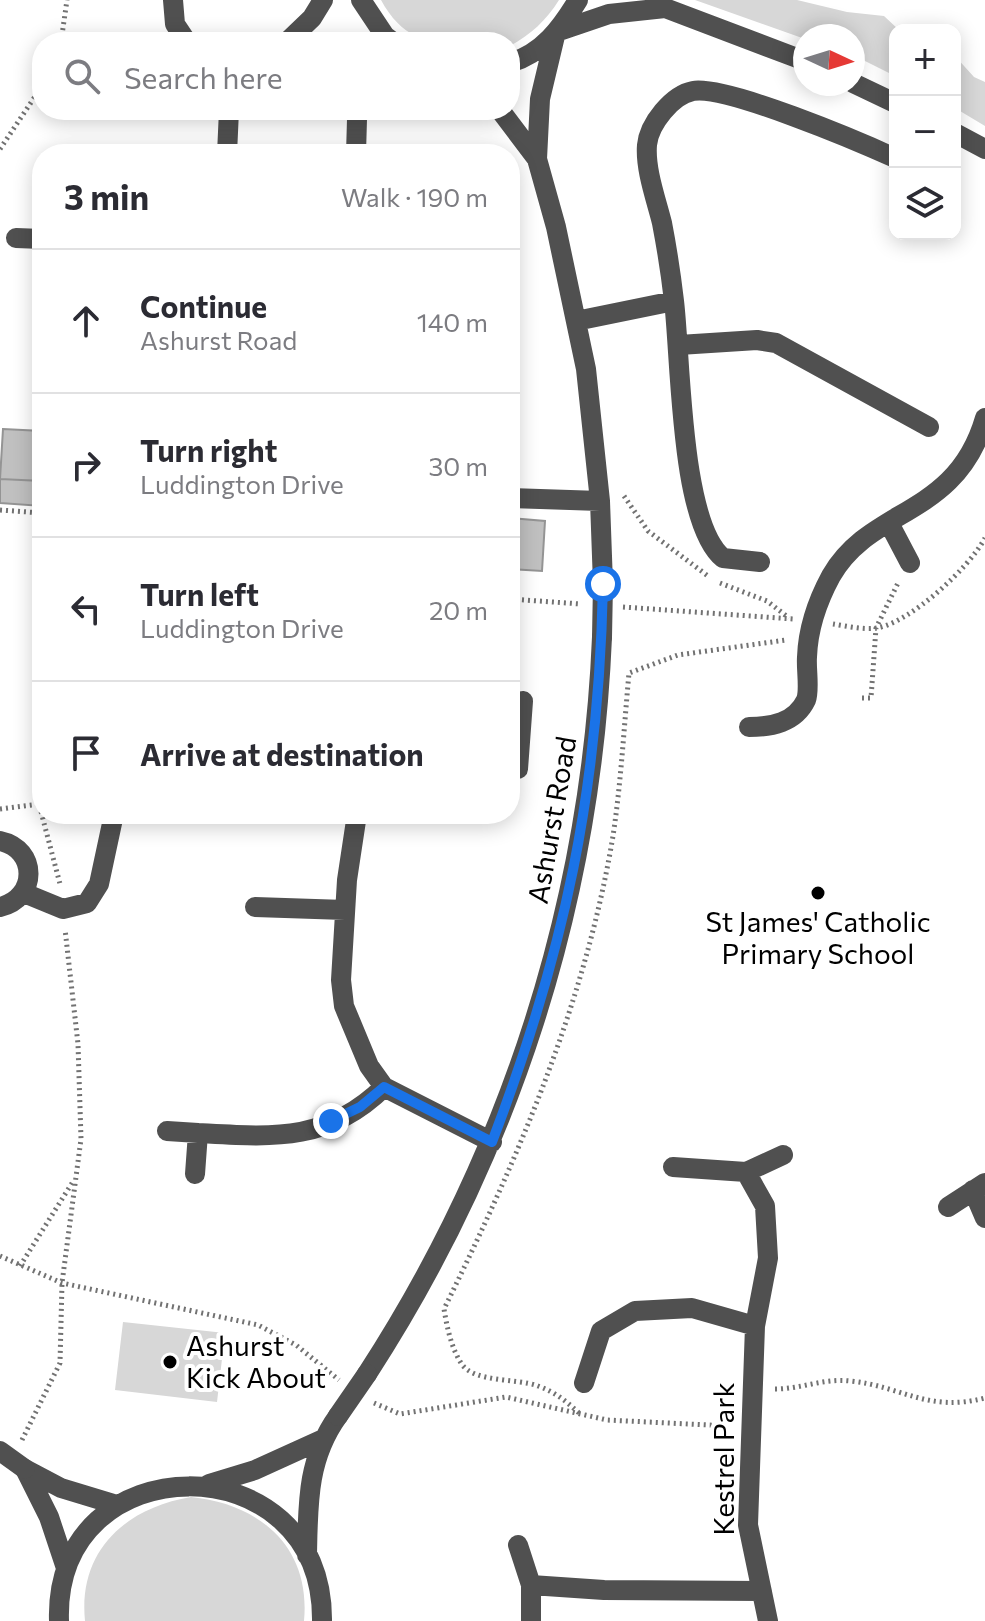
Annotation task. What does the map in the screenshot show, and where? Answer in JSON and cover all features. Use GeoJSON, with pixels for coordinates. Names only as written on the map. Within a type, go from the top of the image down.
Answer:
{"type":"FeatureCollection","features":[{"type":"Feature","properties":{"kind":"street"},"geometry":{"type":"LineString","coordinates":[[173,0],[175,24],[180,32]]}},
{"type":"Feature","properties":{"kind":"street"},"geometry":{"type":"LineString","coordinates":[[297,32],[312,18],[323,0]]}},
{"type":"Feature","properties":{"kind":"street"},"geometry":{"type":"LineString","coordinates":[[361,0],[382,32]]}},
{"type":"Feature","properties":{"kind":"street"},"geometry":{"type":"LineString","coordinates":[[557,34],[578,0]]}},
{"type":"Feature","properties":{"kind":"street"},"geometry":{"type":"LineString","coordinates":[[520,60],[557,34],[609,14],[660,4],[793,56]]}},
{"type":"Feature","properties":{"kind":"street","name":"Ashurst Road"},"geometry":{"type":"LineString","coordinates":[[307,1555],[308,1488],[321,1440],[367,1374],[448,1238],[492,1142],[544,995],[577,864],[594,752],[603,584],[600,501],[586,369],[537,159],[540,99],[557,34]]}},
{"type":"Feature","properties":{"kind":"street"},"geometry":{"type":"LineString","coordinates":[[865,89],[889,100]]}},
{"type":"Feature","properties":{"kind":"street"},"geometry":{"type":"LineString","coordinates":[[760,562],[723,558],[710,544],[702,524],[690,472],[667,249],[647,149],[652,129],[685,93],[704,91],[806,120],[889,155]]}},
{"type":"Feature","properties":{"kind":"street"},"geometry":{"type":"LineString","coordinates":[[227,144],[229,120]]}},
{"type":"Feature","properties":{"kind":"street"},"geometry":{"type":"LineString","coordinates":[[356,144],[357,120]]}},
{"type":"Feature","properties":{"kind":"street","name":"Ashurst Road"},"geometry":{"type":"LineString","coordinates":[[508,120],[537,159]]}},
{"type":"Feature","properties":{"kind":"street"},"geometry":{"type":"LineString","coordinates":[[961,136],[985,149]]}},
{"type":"Feature","properties":{"kind":"street"},"geometry":{"type":"LineString","coordinates":[[16,238],[32,239]]}},
{"type":"Feature","properties":{"kind":"street"},"geometry":{"type":"LineString","coordinates":[[576,321],[674,301]]}},
{"type":"Feature","properties":{"kind":"street"},"geometry":{"type":"LineString","coordinates":[[679,345],[757,340],[776,343],[929,427]]}},
{"type":"Feature","properties":{"kind":"street"},"geometry":{"type":"LineString","coordinates":[[749,727],[771,727],[787,721],[806,699],[800,645],[840,562],[937,493],[963,468],[985,418]]}},
{"type":"Feature","properties":{"kind":"street"},"geometry":{"type":"LineString","coordinates":[[520,498],[600,501]]}},
{"type":"Feature","properties":{"kind":"street"},"geometry":{"type":"LineString","coordinates":[[890,525],[910,563]]}},
{"type":"Feature","properties":{"kind":"street"},"geometry":{"type":"LineString","coordinates":[[520,713],[523,701]]}},
{"type":"Feature","properties":{"kind":"street"},"geometry":{"type":"LineString","coordinates":[[24,893],[63,909],[87,903],[99,884],[112,824]]}},
{"type":"Feature","properties":{"kind":"street"},"geometry":{"type":"LineString","coordinates":[[356,824],[345,910],[341,980],[344,1006],[369,1066],[384,1087],[492,1142]]}},
{"type":"Feature","properties":{"kind":"street"},"geometry":{"type":"LineString","coordinates":[[0,841],[19,849],[30,870],[24,893],[9,905],[0,907]]}},
{"type":"Feature","properties":{"kind":"street"},"geometry":{"type":"LineString","coordinates":[[255,907],[345,910]]}},
{"type":"Feature","properties":{"kind":"street"},"geometry":{"type":"LineString","coordinates":[[167,1131],[292,1136],[360,1107],[384,1087]]}},
{"type":"Feature","properties":{"kind":"street"},"geometry":{"type":"LineString","coordinates":[[195,1174],[198,1133]]}},
{"type":"Feature","properties":{"kind":"street"},"geometry":{"type":"LineString","coordinates":[[673,1167],[746,1172],[783,1155]]}},
{"type":"Feature","properties":{"kind":"street","name":"Kestrel Park"},"geometry":{"type":"LineString","coordinates":[[746,1172],[765,1206],[768,1258],[755,1326],[750,1390],[748,1525],[768,1621]]}},
{"type":"Feature","properties":{"kind":"street"},"geometry":{"type":"LineString","coordinates":[[948,1207],[979,1186],[985,1218]]}},
{"type":"Feature","properties":{"kind":"street"},"geometry":{"type":"LineString","coordinates":[[584,1383],[601,1331],[635,1311],[692,1308],[755,1326]]}},
{"type":"Feature","properties":{"kind":"street"},"geometry":{"type":"LineString","coordinates":[[59,1621],[58,1603],[66,1568],[87,1533],[117,1505],[160,1488],[207,1485],[255,1470],[321,1440]]}},
{"type":"Feature","properties":{"kind":"street"},"geometry":{"type":"LineString","coordinates":[[13,1457],[61,1488],[117,1505]]}},
{"type":"Feature","properties":{"kind":"street"},"geometry":{"type":"LineString","coordinates":[[13,1457],[49,1517],[66,1568]]}},
{"type":"Feature","properties":{"kind":"street"},"geometry":{"type":"LineString","coordinates":[[207,1485],[237,1492],[265,1507],[288,1526],[307,1555],[325,1616]]}},
{"type":"Feature","properties":{"kind":"street"},"geometry":{"type":"LineString","coordinates":[[518,1545],[531,1585],[531,1621]]}},
{"type":"Feature","properties":{"kind":"street"},"geometry":{"type":"LineString","coordinates":[[531,1585],[604,1590],[762,1591]]}},
{"type":"Feature","properties":{"kind":"path"},"geometry":{"type":"LineString","coordinates":[[62,32],[67,0]]}},
{"type":"Feature","properties":{"kind":"path"},"geometry":{"type":"LineString","coordinates":[[0,149],[32,101]]}},
{"type":"Feature","properties":{"kind":"path"},"geometry":{"type":"LineString","coordinates":[[0,510],[32,512]]}},
{"type":"Feature","properties":{"kind":"path"},"geometry":{"type":"LineString","coordinates":[[829,624],[876,628],[901,618],[954,578],[984,542]]}},
{"type":"Feature","properties":{"kind":"path"},"geometry":{"type":"LineString","coordinates":[[862,698],[871,698],[876,628],[896,587]]}},
{"type":"Feature","properties":{"kind":"path"},"geometry":{"type":"LineString","coordinates":[[520,600],[567,603]]}},
{"type":"Feature","properties":{"kind":"path"},"geometry":{"type":"LineString","coordinates":[[630,607],[797,619],[796,629]]}},
{"type":"Feature","properties":{"kind":"path"},"geometry":{"type":"LineString","coordinates":[[579,1413],[563,1397],[538,1386],[473,1373],[462,1366],[450,1338],[444,1309],[528,1131],[579,978],[612,837],[629,673],[678,655],[800,645]]}},
{"type":"Feature","properties":{"kind":"path"},"geometry":{"type":"LineString","coordinates":[[0,809],[32,805]]}},
{"type":"Feature","properties":{"kind":"path"},"geometry":{"type":"LineString","coordinates":[[44,824],[62,895]]}},
{"type":"Feature","properties":{"kind":"path"},"geometry":{"type":"LineString","coordinates":[[13,1457],[60,1363],[62,1283],[81,1139],[78,1044],[65,923]]}},
{"type":"Feature","properties":{"kind":"path"},"geometry":{"type":"LineString","coordinates":[[20,1266],[76,1176]]}},
{"type":"Feature","properties":{"kind":"path"},"geometry":{"type":"LineString","coordinates":[[0,1256],[62,1283],[258,1325],[296,1345],[349,1387]]}},
{"type":"Feature","properties":{"kind":"path"},"geometry":{"type":"LineString","coordinates":[[750,1390],[791,1389],[814,1382],[846,1380],[871,1383],[915,1400],[943,1403],[985,1398]]}},
{"type":"Feature","properties":{"kind":"path"},"geometry":{"type":"LineString","coordinates":[[362,1395],[388,1411],[400,1414],[506,1397],[607,1420],[749,1427]]}},
{"type":"Feature","properties":{"kind":"shaded area"},"geometry":{"type":"Polygon","coordinates":[[[381,0],[559,0],[538,26],[520,40],[520,32],[408,32],[393,18],[381,0]]]}},
{"type":"Feature","properties":{"kind":"shaded area"},"geometry":{"type":"Polygon","coordinates":[[[695,0],[797,0],[847,12],[884,16],[893,24],[889,24],[889,73],[865,61],[865,24],[793,24],[793,35],[695,0]]]}},
{"type":"Feature","properties":{"kind":"shaded area"},"geometry":{"type":"Polygon","coordinates":[[[961,63],[974,77],[985,82],[985,126],[961,112],[961,63]]]}},
{"type":"Feature","properties":{"kind":"shaded area","name":"Ashurst Kick About"},"geometry":{"type":"Polygon","coordinates":[[[123,1322],[225,1333],[217,1402],[115,1390],[123,1322]]]}},
{"type":"Feature","properties":{"kind":"shaded area"},"geometry":{"type":"Polygon","coordinates":[[[191,1497],[239,1509],[276,1534],[290,1551],[299,1571],[304,1595],[304,1621],[85,1621],[89,1573],[98,1553],[111,1536],[146,1511],[191,1497]]]}},
{"type":"Feature","properties":{"kind":"building"},"geometry":{"type":"Polygon","coordinates":[[[3,429],[32,430],[32,481],[0,479],[3,429]]]}},
{"type":"Feature","properties":{"kind":"building"},"geometry":{"type":"Polygon","coordinates":[[[0,479],[32,481],[32,505],[0,503],[0,479]]]}},
{"type":"Feature","properties":{"kind":"building"},"geometry":{"type":"Polygon","coordinates":[[[520,519],[545,521],[542,571],[520,570],[520,519]]]}},
{"type":"Feature","properties":{"kind":"place","name":"St James' Catholic Primary School"},"geometry":{"type":"Point","coordinates":[818,893]}},
{"type":"Feature","properties":{"kind":"place","name":"Ashurst Kick About"},"geometry":{"type":"Point","coordinates":[170,1362]}},
{"type":"Feature","properties":{"kind":"route"},"geometry":{"type":"LineString","coordinates":[[331,1121],[360,1107],[384,1087],[492,1142],[544,995],[577,864],[594,752],[600,686],[603,584]]}}]}
